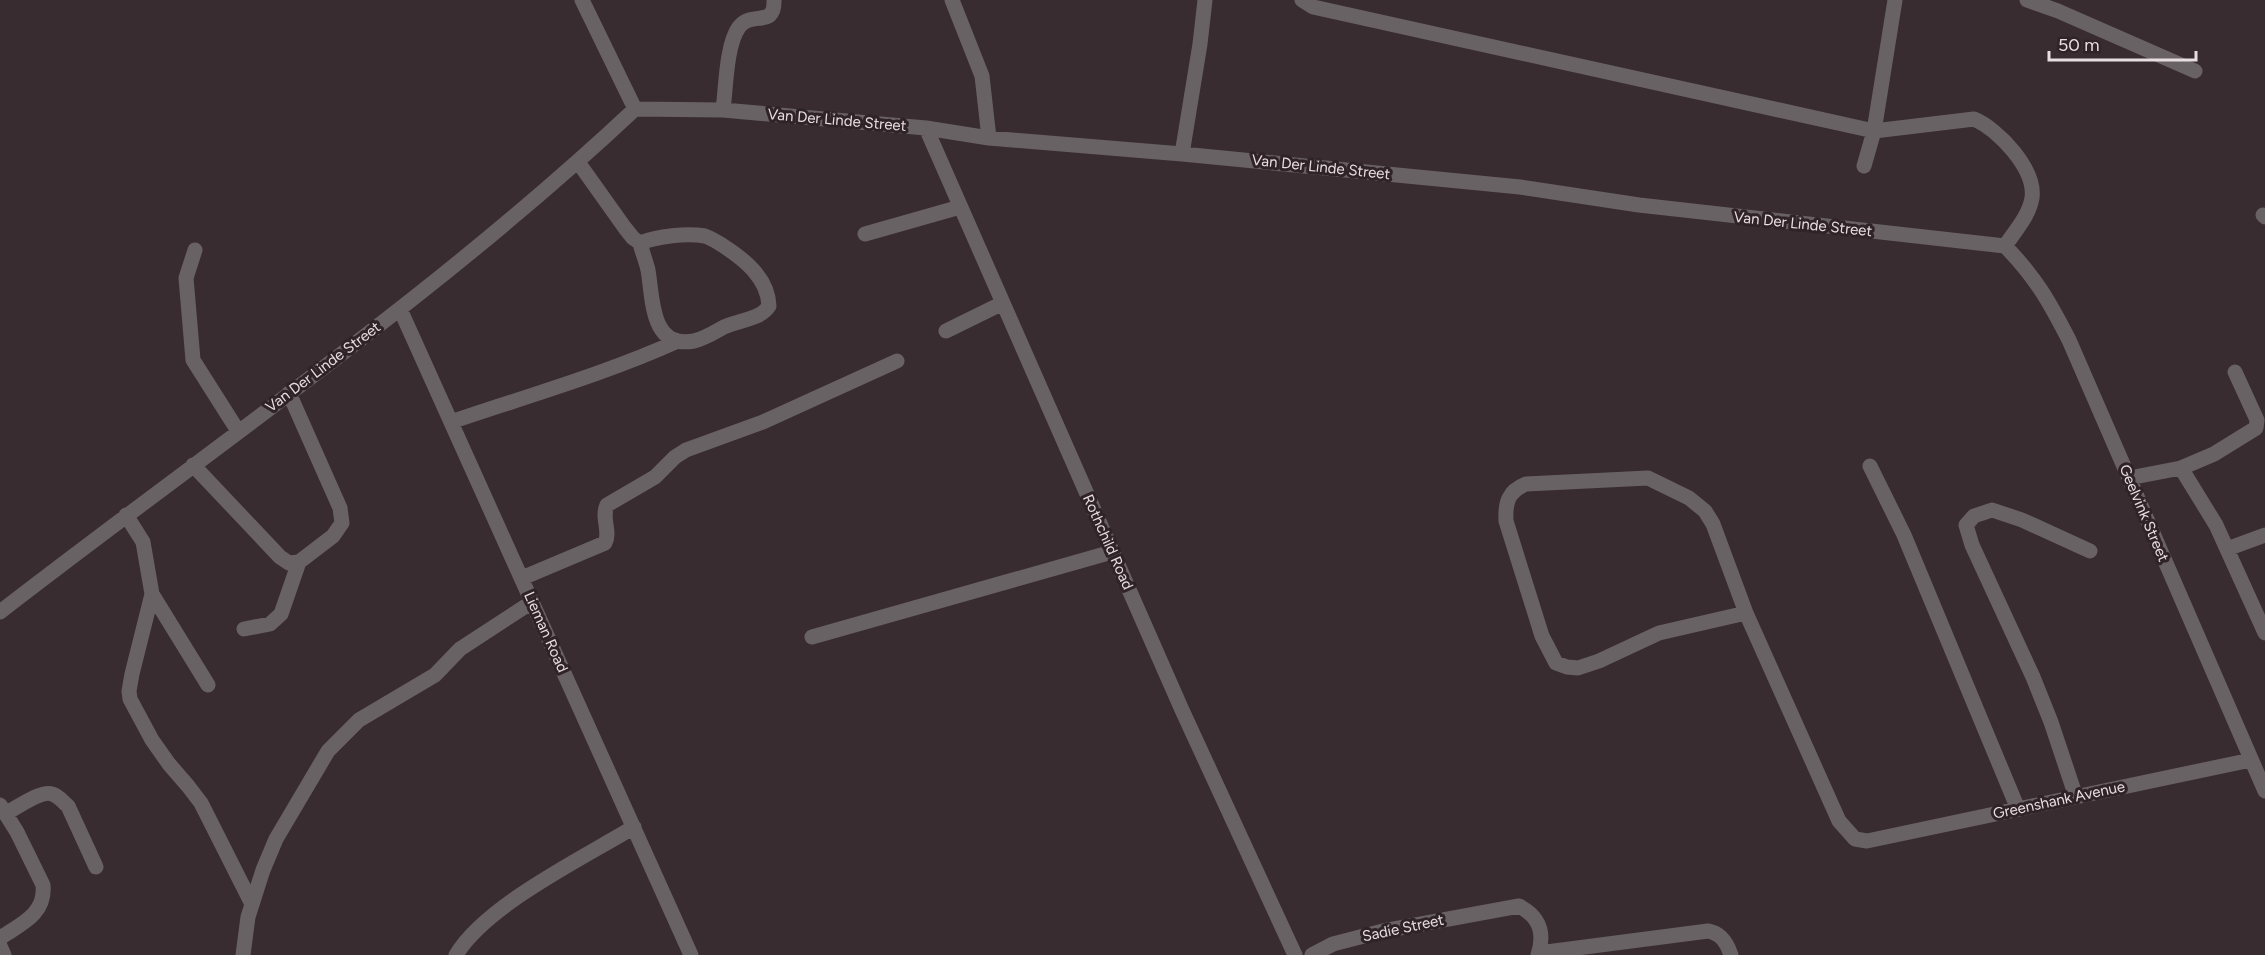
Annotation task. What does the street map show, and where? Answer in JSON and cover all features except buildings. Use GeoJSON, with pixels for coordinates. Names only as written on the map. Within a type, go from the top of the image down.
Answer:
{"type":"FeatureCollection","features":[{"type":"Feature","properties":{"kind":"street"},"geometry":{"type":"LineString","coordinates":[[582,0],[635,109]]}},
{"type":"Feature","properties":{"kind":"street"},"geometry":{"type":"LineString","coordinates":[[723,110],[732,43],[738,28],[745,21],[771,15],[774,0]]}},
{"type":"Feature","properties":{"kind":"street"},"geometry":{"type":"LineString","coordinates":[[952,0],[982,76],[989,138]]}},
{"type":"Feature","properties":{"kind":"street"},"geometry":{"type":"LineString","coordinates":[[1182,154],[1205,0]]}},
{"type":"Feature","properties":{"kind":"street"},"geometry":{"type":"LineString","coordinates":[[1302,0],[1313,7],[1874,131],[1974,119],[1999,135],[2022,163],[2030,183],[2032,196],[2024,218],[2005,246]]}},
{"type":"Feature","properties":{"kind":"street"},"geometry":{"type":"LineString","coordinates":[[1864,166],[1874,131],[1895,0]]}},
{"type":"Feature","properties":{"kind":"street"},"geometry":{"type":"LineString","coordinates":[[2027,0],[2059,5],[2195,71]]}},
{"type":"Feature","properties":{"kind":"street","name":"Van Der Linde Street"},"geometry":{"type":"LineString","coordinates":[[0,612],[126,514],[400,309],[578,162],[635,109],[723,110],[926,128],[989,138],[1182,154],[1520,187],[1639,206],[2005,246]]}},
{"type":"Feature","properties":{"kind":"street","name":"Rothchild Road"},"geometry":{"type":"LineString","coordinates":[[926,128],[1112,552],[1295,955]]}},
{"type":"Feature","properties":{"kind":"street"},"geometry":{"type":"LineString","coordinates":[[578,162],[625,228],[640,243],[648,270],[651,305],[657,321],[666,334],[678,341]]}},
{"type":"Feature","properties":{"kind":"street"},"geometry":{"type":"LineString","coordinates":[[865,234],[960,207]]}},
{"type":"Feature","properties":{"kind":"street"},"geometry":{"type":"LineString","coordinates":[[451,422],[575,381],[645,356],[678,341],[696,341],[729,324],[756,317],[769,306],[767,292],[754,269],[732,251],[707,237],[651,239],[640,243]]}},
{"type":"Feature","properties":{"kind":"street","name":"Geelvink Street"},"geometry":{"type":"LineString","coordinates":[[2005,246],[2029,272],[2047,297],[2069,340],[2265,791]]}},
{"type":"Feature","properties":{"kind":"street"},"geometry":{"type":"LineString","coordinates":[[195,250],[186,278],[194,360],[238,431]]}},
{"type":"Feature","properties":{"kind":"street"},"geometry":{"type":"LineString","coordinates":[[946,331],[1003,303]]}},
{"type":"Feature","properties":{"kind":"street","name":"Lieman Road"},"geometry":{"type":"LineString","coordinates":[[400,309],[692,955]]}},
{"type":"Feature","properties":{"kind":"street"},"geometry":{"type":"LineString","coordinates":[[522,578],[605,543],[607,539],[604,512],[607,505],[655,477],[675,457],[686,450],[764,422],[897,361]]}},
{"type":"Feature","properties":{"kind":"street"},"geometry":{"type":"LineString","coordinates":[[2129,478],[2181,468],[2214,454],[2256,428],[2257,420],[2235,372]]}},
{"type":"Feature","properties":{"kind":"street"},"geometry":{"type":"LineString","coordinates":[[194,465],[280,557],[288,563],[299,562],[333,536],[342,523],[340,508],[289,393]]}},
{"type":"Feature","properties":{"kind":"street"},"geometry":{"type":"LineString","coordinates":[[1870,466],[1904,535],[2018,809]]}},
{"type":"Feature","properties":{"kind":"street"},"geometry":{"type":"LineString","coordinates":[[2181,468],[2204,504],[2264,629]]}},
{"type":"Feature","properties":{"kind":"street"},"geometry":{"type":"LineString","coordinates":[[1648,478],[1668,487],[1689,498],[1705,511],[1713,524],[1746,614],[1659,633],[1599,661],[1578,668],[1556,663],[1542,636],[1506,521],[1505,504],[1511,494],[1526,484],[1648,478]]}},
{"type":"Feature","properties":{"kind":"street"},"geometry":{"type":"LineString","coordinates":[[2076,797],[2051,722],[1972,545],[1966,525],[1974,516],[1992,510],[2022,520],[2090,552]]}},
{"type":"Feature","properties":{"kind":"street"},"geometry":{"type":"LineString","coordinates":[[126,514],[143,542],[152,594],[208,685]]}},
{"type":"Feature","properties":{"kind":"street"},"geometry":{"type":"LineString","coordinates":[[2227,549],[2265,535]]}},
{"type":"Feature","properties":{"kind":"street"},"geometry":{"type":"LineString","coordinates":[[812,638],[1112,552]]}},
{"type":"Feature","properties":{"kind":"street"},"geometry":{"type":"LineString","coordinates":[[244,629],[270,624],[281,614],[299,562]]}},
{"type":"Feature","properties":{"kind":"street"},"geometry":{"type":"LineString","coordinates":[[152,594],[132,674],[130,699],[152,740],[201,803],[252,904]]}},
{"type":"Feature","properties":{"kind":"street"},"geometry":{"type":"LineString","coordinates":[[241,954],[248,917],[276,839],[328,751],[359,720],[435,675],[460,649],[532,602]]}},
{"type":"Feature","properties":{"kind":"street","name":"Greenshank Avenue"},"geometry":{"type":"LineString","coordinates":[[1746,614],[1839,822],[1855,839],[1867,841],[2251,760]]}},
{"type":"Feature","properties":{"kind":"street"},"geometry":{"type":"LineString","coordinates":[[0,938],[35,915],[41,905],[44,892],[3,809],[44,793],[60,798],[68,806],[96,867]]}},
{"type":"Feature","properties":{"kind":"street"},"geometry":{"type":"LineString","coordinates":[[456,955],[472,933],[524,892],[634,827]]}},
{"type":"Feature","properties":{"kind":"street","name":"Sadie Street"},"geometry":{"type":"LineString","coordinates":[[1312,955],[1333,944],[1383,932],[1519,906],[1531,912],[1538,922],[1540,936],[1538,954]]}},
{"type":"Feature","properties":{"kind":"street"},"geometry":{"type":"LineString","coordinates":[[1538,954],[1707,931],[1715,932],[1722,938],[1731,955]]}},
{"type":"Feature","properties":{"kind":"street"},"geometry":{"type":"LineString","coordinates":[[0,946],[4,955]]}}]}
